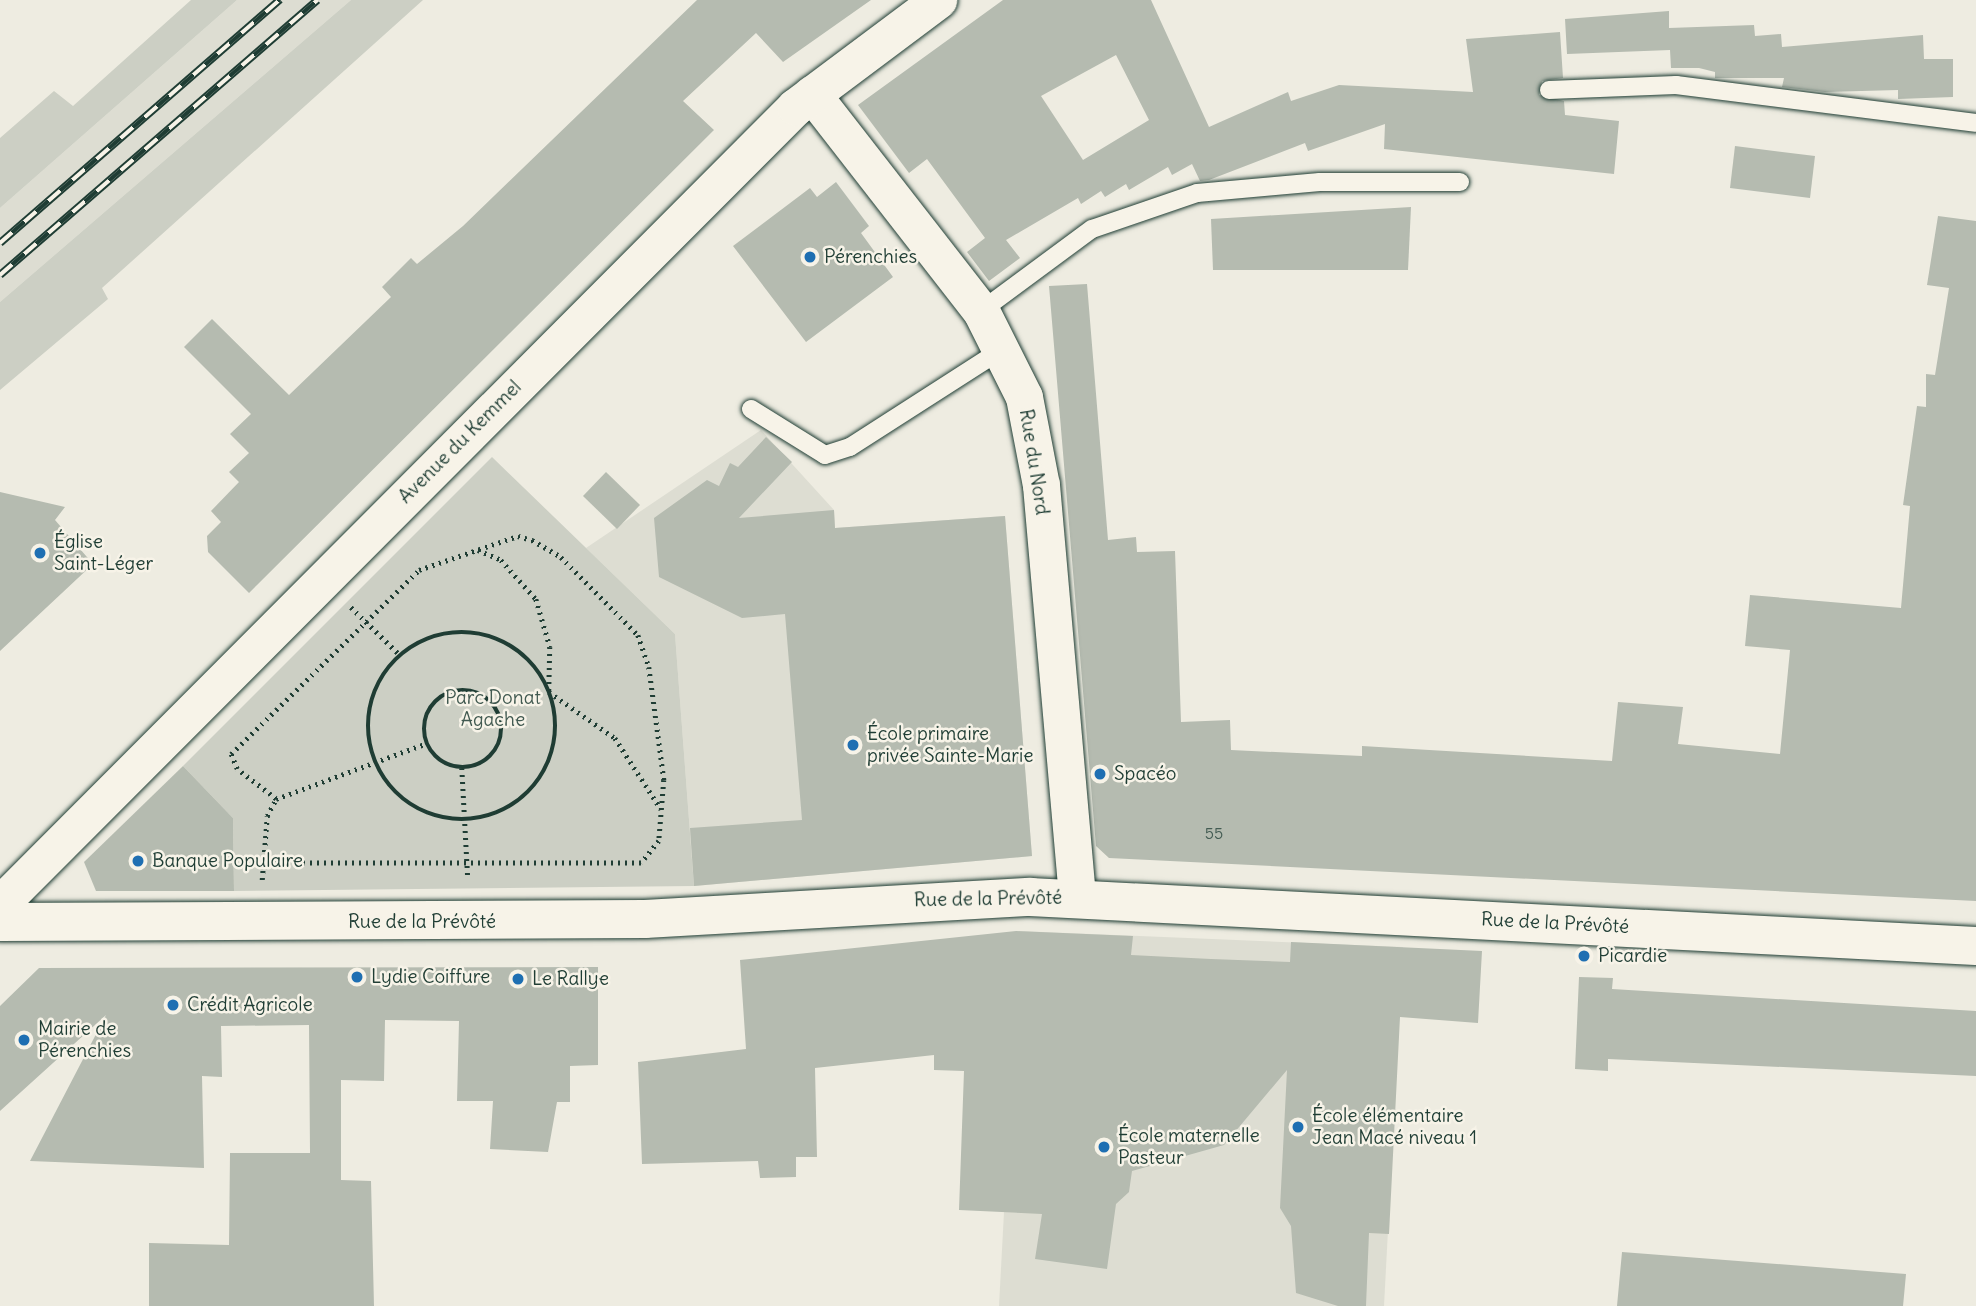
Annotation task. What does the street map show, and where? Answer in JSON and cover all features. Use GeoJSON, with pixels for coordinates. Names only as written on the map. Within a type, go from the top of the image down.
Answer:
{"type":"FeatureCollection","features":[{"type":"Feature","properties":{"kind":"street","name":"Avenue du Kemmel"},"geometry":{"type":"LineString","coordinates":[[0,904],[812,94],[938,0]]}},
{"type":"Feature","properties":{"kind":"street","name":"Rue du Nord"},"geometry":{"type":"LineString","coordinates":[[812,94],[981,311],[1004,348],[1030,417],[1041,485],[1077,898]]}},
{"type":"Feature","properties":{"kind":"street","name":"Rue de la Prévôté"},"geometry":{"type":"LineString","coordinates":[[0,922],[471,921],[1077,898],[1976,946]]}},
{"type":"Feature","properties":{"kind":"lane"},"geometry":{"type":"LineString","coordinates":[[1549,90],[1676,85],[1976,123]]}},
{"type":"Feature","properties":{"kind":"lane"},"geometry":{"type":"LineString","coordinates":[[981,311],[1092,229],[1197,193],[1320,182],[1460,182]]}},
{"type":"Feature","properties":{"kind":"lane"},"geometry":{"type":"LineString","coordinates":[[751,409],[825,455],[850,447],[1004,348]]}},
{"type":"Feature","properties":{"kind":"path"},"geometry":{"type":"LineString","coordinates":[[264,863],[468,860],[641,863],[659,841],[664,780],[649,667],[638,635],[561,557],[532,540],[518,536],[419,570],[230,754],[237,769],[276,799]]}},
{"type":"Feature","properties":{"kind":"path"},"geometry":{"type":"LineString","coordinates":[[478,550],[501,560],[536,598],[550,648],[549,692],[556,731],[536,784],[513,806],[466,820],[419,811],[392,792],[374,761],[367,733],[371,700],[401,656],[438,634],[499,639],[523,654],[549,692],[615,738],[662,811]]}},
{"type":"Feature","properties":{"kind":"path"},"geometry":{"type":"LineString","coordinates":[[323,580],[401,656]]}},
{"type":"Feature","properties":{"kind":"path"},"geometry":{"type":"LineString","coordinates":[[456,690],[481,694],[499,713],[500,739],[486,760],[462,768],[439,759],[427,743],[425,726],[434,702],[456,690]]}},
{"type":"Feature","properties":{"kind":"path"},"geometry":{"type":"LineString","coordinates":[[261,923],[267,816],[276,799],[427,743]]}},
{"type":"Feature","properties":{"kind":"path"},"geometry":{"type":"LineString","coordinates":[[462,768],[471,921]]}},
{"type":"Feature","properties":{"kind":"shaded area"},"geometry":{"type":"Polygon","coordinates":[[[237,0],[351,0],[0,302],[0,208],[237,0]]]}},
{"type":"Feature","properties":{"kind":"shaded area","name":"École primaire privée Sainte-Marie"},"geometry":{"type":"Polygon","coordinates":[[[761,430],[834,510],[835,528],[1005,516],[1032,856],[694,886],[675,634],[586,548],[761,430]]]}},
{"type":"Feature","properties":{"kind":"shaded area"},"geometry":{"type":"Polygon","coordinates":[[[1019,931],[1403,947],[1384,1306],[999,1306],[1019,931]]]}},
{"type":"Feature","properties":{"kind":"green space"},"geometry":{"type":"Polygon","coordinates":[[[191,0],[237,0],[0,208],[0,138],[54,91],[73,106],[191,0]]]}},
{"type":"Feature","properties":{"kind":"green space"},"geometry":{"type":"Polygon","coordinates":[[[351,0],[423,0],[102,288],[108,299],[0,390],[0,302],[351,0]]]}},
{"type":"Feature","properties":{"kind":"green space","name":"Parc Donat Agache"},"geometry":{"type":"Polygon","coordinates":[[[492,457],[675,634],[694,886],[234,891],[233,818],[183,766],[492,457]]]}},
{"type":"Feature","properties":{"kind":"building"},"geometry":{"type":"Polygon","coordinates":[[[697,0],[871,0],[783,62],[756,33],[683,101],[714,130],[249,593],[208,552],[207,536],[221,522],[211,511],[239,482],[229,472],[249,453],[230,434],[251,414],[184,347],[212,319],[289,395],[391,297],[382,287],[411,258],[417,264],[463,226],[697,0]]]}},
{"type":"Feature","properties":{"kind":"building"},"geometry":{"type":"Polygon","coordinates":[[[1003,0],[1151,0],[1209,127],[1288,92],[1291,101],[1339,85],[1473,92],[1466,39],[1560,32],[1563,78],[1542,81],[1539,95],[1564,101],[1565,115],[1619,121],[1614,174],[1384,149],[1385,124],[1308,151],[1305,143],[1209,180],[1200,181],[1192,164],[1172,175],[1168,167],[1129,190],[1126,184],[1105,197],[1101,191],[1081,204],[1078,198],[1006,240],[1020,258],[989,281],[967,252],[985,238],[927,159],[909,173],[858,105],[1003,0]],[[1116,55],[1041,96],[1083,160],[1149,120],[1116,55]]]}},
{"type":"Feature","properties":{"kind":"building"},"geometry":{"type":"Polygon","coordinates":[[[1669,11],[1669,28],[1754,25],[1755,36],[1781,34],[1782,47],[1923,35],[1924,59],[1953,59],[1953,97],[1898,99],[1898,90],[1825,92],[1782,87],[1784,78],[1715,78],[1715,72],[1699,68],[1671,68],[1670,50],[1567,54],[1565,19],[1669,11]]]}},
{"type":"Feature","properties":{"kind":"building"},"geometry":{"type":"Polygon","coordinates":[[[1735,146],[1815,156],[1810,198],[1730,188],[1735,146]]]}},
{"type":"Feature","properties":{"kind":"building","name":"Pérenchies"},"geometry":{"type":"Polygon","coordinates":[[[836,182],[869,226],[861,233],[893,277],[806,342],[733,246],[810,188],[817,197],[836,182]]]}},
{"type":"Feature","properties":{"kind":"building"},"geometry":{"type":"Polygon","coordinates":[[[1411,207],[1408,270],[1213,270],[1211,219],[1411,207]]]}},
{"type":"Feature","properties":{"kind":"building"},"geometry":{"type":"Polygon","coordinates":[[[1938,216],[1976,221],[1976,901],[1109,858],[1096,846],[1049,286],[1087,284],[1108,540],[1136,537],[1137,552],[1175,551],[1181,722],[1230,720],[1231,750],[1362,756],[1362,746],[1612,761],[1618,702],[1683,707],[1678,744],[1780,754],[1790,650],[1745,646],[1750,595],[1901,608],[1910,506],[1903,505],[1917,406],[1926,407],[1926,374],[1935,375],[1949,288],[1927,285],[1938,216]]]}},
{"type":"Feature","properties":{"kind":"building","name":"École primaire privée Sainte-Marie"},"geometry":{"type":"Polygon","coordinates":[[[766,437],[792,462],[739,518],[834,510],[835,528],[1005,516],[1032,856],[694,886],[690,828],[802,820],[785,614],[742,618],[659,577],[654,518],[707,480],[719,486],[730,463],[738,467],[766,437]]]}},
{"type":"Feature","properties":{"kind":"building"},"geometry":{"type":"Polygon","coordinates":[[[606,472],[640,505],[617,529],[583,496],[606,472]]]}},
{"type":"Feature","properties":{"kind":"building","name":"Église Saint-Léger"},"geometry":{"type":"Polygon","coordinates":[[[0,492],[65,507],[55,520],[93,564],[0,651],[0,492]]]}},
{"type":"Feature","properties":{"kind":"building"},"geometry":{"type":"Polygon","coordinates":[[[183,766],[233,818],[234,891],[96,891],[84,862],[183,766]]]}},
{"type":"Feature","properties":{"kind":"building"},"geometry":{"type":"Polygon","coordinates":[[[1016,931],[1133,936],[1131,955],[1211,959],[1290,962],[1291,942],[1482,951],[1478,1023],[1400,1017],[1389,1234],[1369,1233],[1366,1306],[1338,1306],[1296,1293],[1291,1226],[1280,1208],[1287,1070],[1224,1145],[1132,1171],[1129,1192],[1116,1204],[1107,1269],[1035,1259],[1042,1214],[959,1210],[964,1071],[934,1070],[934,1055],[815,1068],[817,1157],[796,1157],[796,1177],[760,1178],[758,1161],[642,1164],[638,1062],[746,1049],[740,960],[1016,931]]]}},
{"type":"Feature","properties":{"kind":"building"},"geometry":{"type":"Polygon","coordinates":[[[598,967],[598,1065],[570,1066],[570,1102],[557,1102],[548,1152],[490,1149],[493,1101],[457,1101],[459,1021],[385,1020],[384,1081],[341,1080],[341,1180],[371,1181],[374,1306],[149,1306],[149,1243],[229,1245],[230,1153],[310,1153],[309,1025],[221,1026],[222,1077],[202,1076],[204,1168],[30,1161],[106,1015],[0,1111],[0,1006],[39,968],[598,967]]]}},
{"type":"Feature","properties":{"kind":"building"},"geometry":{"type":"Polygon","coordinates":[[[1579,977],[1613,978],[1612,989],[1976,1011],[1976,1076],[1608,1059],[1608,1071],[1575,1069],[1579,977]]]}},
{"type":"Feature","properties":{"kind":"building"},"geometry":{"type":"Polygon","coordinates":[[[1622,1252],[1906,1274],[1903,1306],[1617,1306],[1622,1252]]]}},
{"type":"Feature","properties":{"kind":"railway"},"geometry":{"type":"LineString","coordinates":[[0,243],[280,0]]}},
{"type":"Feature","properties":{"kind":"railway"},"geometry":{"type":"LineString","coordinates":[[0,275],[317,0]]}},
{"type":"Feature","properties":{"kind":"place","name":"Pérenchies"},"geometry":{"type":"Point","coordinates":[810,257]}},
{"type":"Feature","properties":{"kind":"place","name":"Église Saint-Léger"},"geometry":{"type":"Point","coordinates":[40,553]}},
{"type":"Feature","properties":{"kind":"place","name":"École primaire privée Sainte-Marie"},"geometry":{"type":"Point","coordinates":[853,745]}},
{"type":"Feature","properties":{"kind":"place","name":"Spacéo"},"geometry":{"type":"Point","coordinates":[1100,774]}},
{"type":"Feature","properties":{"kind":"place","name":"Banque Populaire"},"geometry":{"type":"Point","coordinates":[138,861]}},
{"type":"Feature","properties":{"kind":"place","name":"Picardie"},"geometry":{"type":"Point","coordinates":[1584,956]}},
{"type":"Feature","properties":{"kind":"place","name":"Lydie Coiffure"},"geometry":{"type":"Point","coordinates":[357,977]}},
{"type":"Feature","properties":{"kind":"place","name":"Le Rallye"},"geometry":{"type":"Point","coordinates":[518,979]}},
{"type":"Feature","properties":{"kind":"place","name":"Crédit Agricole"},"geometry":{"type":"Point","coordinates":[173,1005]}},
{"type":"Feature","properties":{"kind":"place","name":"Mairie de Pérenchies"},"geometry":{"type":"Point","coordinates":[24,1040]}},
{"type":"Feature","properties":{"kind":"place","name":"École élémentaire Jean Macé niveau 1"},"geometry":{"type":"Point","coordinates":[1298,1127]}},
{"type":"Feature","properties":{"kind":"place","name":"École maternelle Pasteur"},"geometry":{"type":"Point","coordinates":[1104,1147]}}]}
